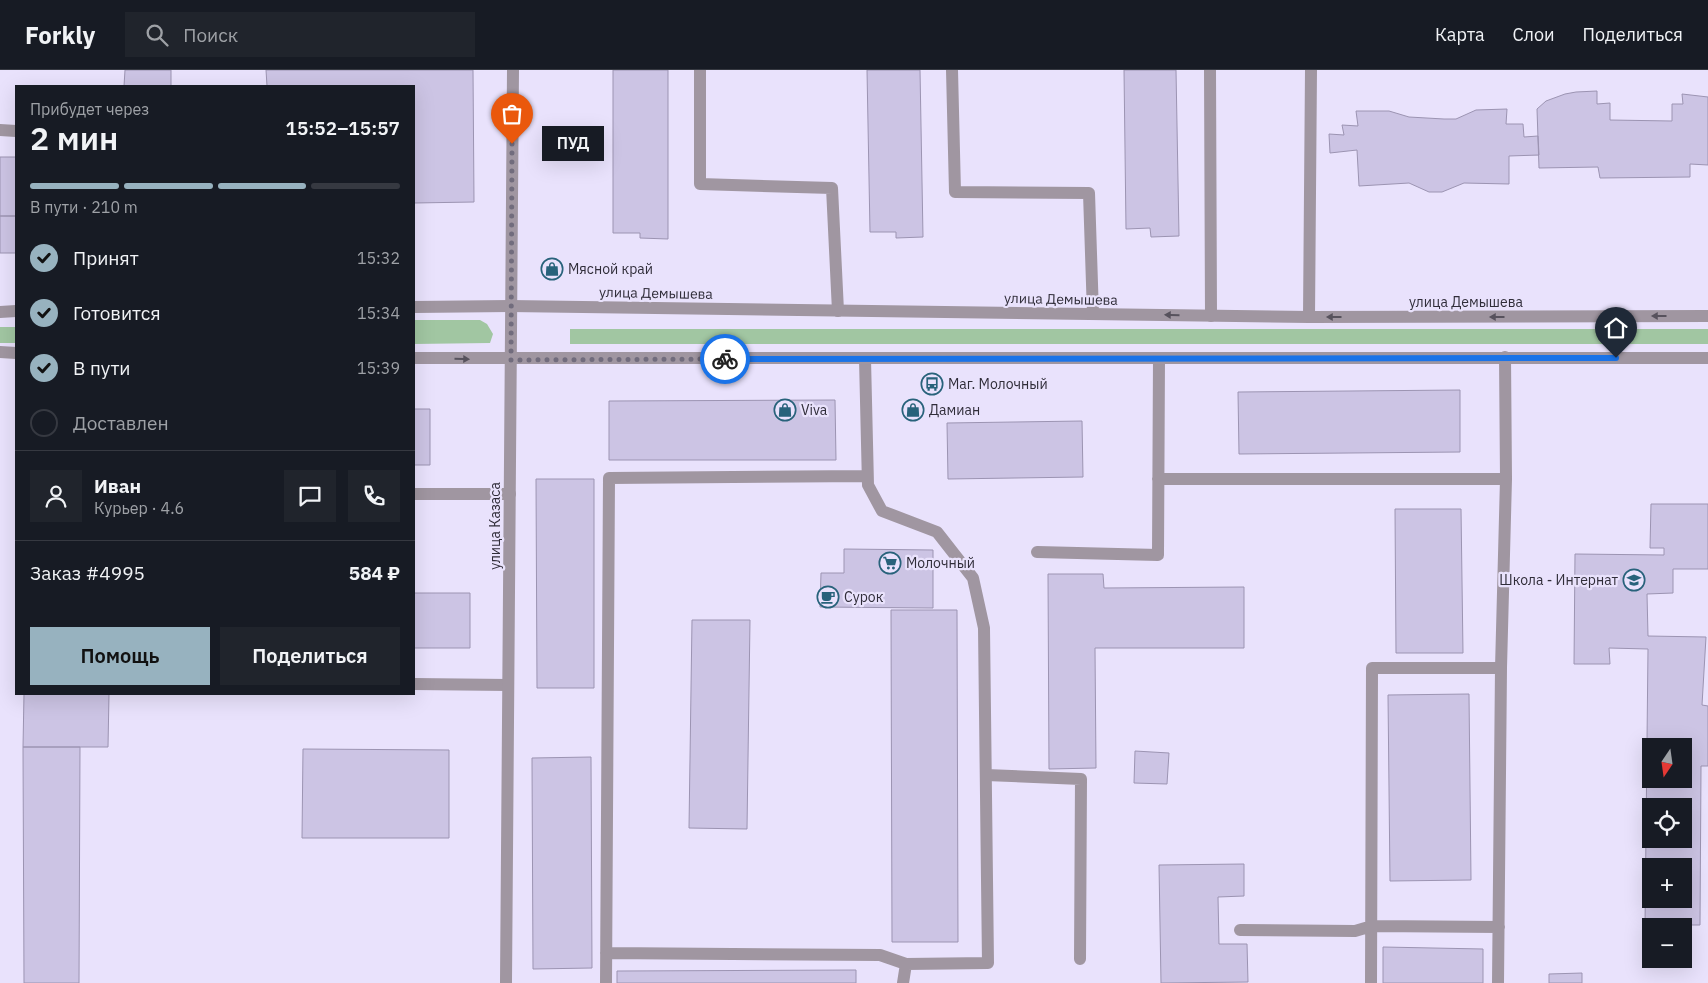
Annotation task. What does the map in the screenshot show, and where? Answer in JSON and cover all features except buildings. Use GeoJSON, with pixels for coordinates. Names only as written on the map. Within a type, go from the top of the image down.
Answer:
{"type":"FeatureCollection","features":[{"type":"Feature","properties":{"kind":"street","name":"улица Казаса"},"geometry":{"type":"LineString","coordinates":[[506,983],[513,70]]}},
{"type":"Feature","properties":{"kind":"street"},"geometry":{"type":"LineString","coordinates":[[700,70],[700,184],[832,188],[838,311]]}},
{"type":"Feature","properties":{"kind":"street"},"geometry":{"type":"LineString","coordinates":[[952,70],[955,192],[1089,193],[1093,314]]}},
{"type":"Feature","properties":{"kind":"street"},"geometry":{"type":"LineString","coordinates":[[1210,70],[1211,316]]}},
{"type":"Feature","properties":{"kind":"street"},"geometry":{"type":"LineString","coordinates":[[1309,317],[1311,70]]}},
{"type":"Feature","properties":{"kind":"street"},"geometry":{"type":"LineString","coordinates":[[0,130],[15,131]]}},
{"type":"Feature","properties":{"kind":"street","name":"улица Демышева"},"geometry":{"type":"LineString","coordinates":[[415,307],[510,306],[1309,317],[1708,316]]}},
{"type":"Feature","properties":{"kind":"street"},"geometry":{"type":"LineString","coordinates":[[0,312],[15,311]]}},
{"type":"Feature","properties":{"kind":"street"},"geometry":{"type":"LineString","coordinates":[[0,352],[15,353]]}},
{"type":"Feature","properties":{"kind":"street"},"geometry":{"type":"LineString","coordinates":[[415,358],[511,360],[1708,358]]}},
{"type":"Feature","properties":{"kind":"street"},"geometry":{"type":"LineString","coordinates":[[1037,552],[1158,554],[1159,358]]}},
{"type":"Feature","properties":{"kind":"street"},"geometry":{"type":"LineString","coordinates":[[1498,983],[1501,668],[1506,479],[1506,358]]}},
{"type":"Feature","properties":{"kind":"street"},"geometry":{"type":"LineString","coordinates":[[606,953],[880,955],[906,964],[988,963],[984,628],[973,578],[937,532],[882,511],[868,485],[866,359]]}},
{"type":"Feature","properties":{"kind":"street"},"geometry":{"type":"LineString","coordinates":[[606,983],[609,478],[868,476]]}},
{"type":"Feature","properties":{"kind":"street"},"geometry":{"type":"LineString","coordinates":[[1158,479],[1506,479]]}},
{"type":"Feature","properties":{"kind":"street"},"geometry":{"type":"LineString","coordinates":[[415,494],[510,494]]}},
{"type":"Feature","properties":{"kind":"street"},"geometry":{"type":"LineString","coordinates":[[1371,983],[1372,668],[1501,668]]}},
{"type":"Feature","properties":{"kind":"street"},"geometry":{"type":"LineString","coordinates":[[415,684],[508,685]]}},
{"type":"Feature","properties":{"kind":"street"},"geometry":{"type":"LineString","coordinates":[[986,775],[1081,779],[1080,959]]}},
{"type":"Feature","properties":{"kind":"street"},"geometry":{"type":"LineString","coordinates":[[1240,930],[1355,932],[1372,926],[1499,927]]}},
{"type":"Feature","properties":{"kind":"street"},"geometry":{"type":"LineString","coordinates":[[903,983],[906,964]]}},
{"type":"Feature","properties":{"kind":"green space"},"geometry":{"type":"Polygon","coordinates":[[[415,320],[480,320],[487,324],[493,334],[490,343],[415,344],[415,320]]]}},
{"type":"Feature","properties":{"kind":"green space"},"geometry":{"type":"Polygon","coordinates":[[[0,327],[15,327],[15,343],[0,343],[0,327]]]}},
{"type":"Feature","properties":{"kind":"green space"},"geometry":{"type":"Polygon","coordinates":[[[570,329],[1708,329],[1708,344],[570,344],[570,329]]]}},
{"type":"Feature","properties":{"kind":"way so far"},"geometry":{"type":"LineString","coordinates":[[512,144],[511,360],[725,359]]}},
{"type":"Feature","properties":{"kind":"place","name":"ПУД"},"geometry":{"type":"Point","coordinates":[512,144]}},
{"type":"Feature","properties":{"kind":"place","name":"Мясной край"},"geometry":{"type":"Point","coordinates":[552,269]}},
{"type":"Feature","properties":{"kind":"place","name":"Маг. Молочный"},"geometry":{"type":"Point","coordinates":[932,384]}},
{"type":"Feature","properties":{"kind":"place","name":"Viva"},"geometry":{"type":"Point","coordinates":[785,410]}},
{"type":"Feature","properties":{"kind":"place","name":"Дамиан"},"geometry":{"type":"Point","coordinates":[913,410]}},
{"type":"Feature","properties":{"kind":"place","name":"Молочный"},"geometry":{"type":"Point","coordinates":[890,563]}},
{"type":"Feature","properties":{"kind":"place","name":"Школа - Интернат"},"geometry":{"type":"Point","coordinates":[1634,580]}},
{"type":"Feature","properties":{"kind":"place","name":"Сурок"},"geometry":{"type":"Point","coordinates":[828,597]}},
{"type":"Feature","properties":{"kind":"route"},"geometry":{"type":"LineString","coordinates":[[725,359],[1616,358]]}}]}
